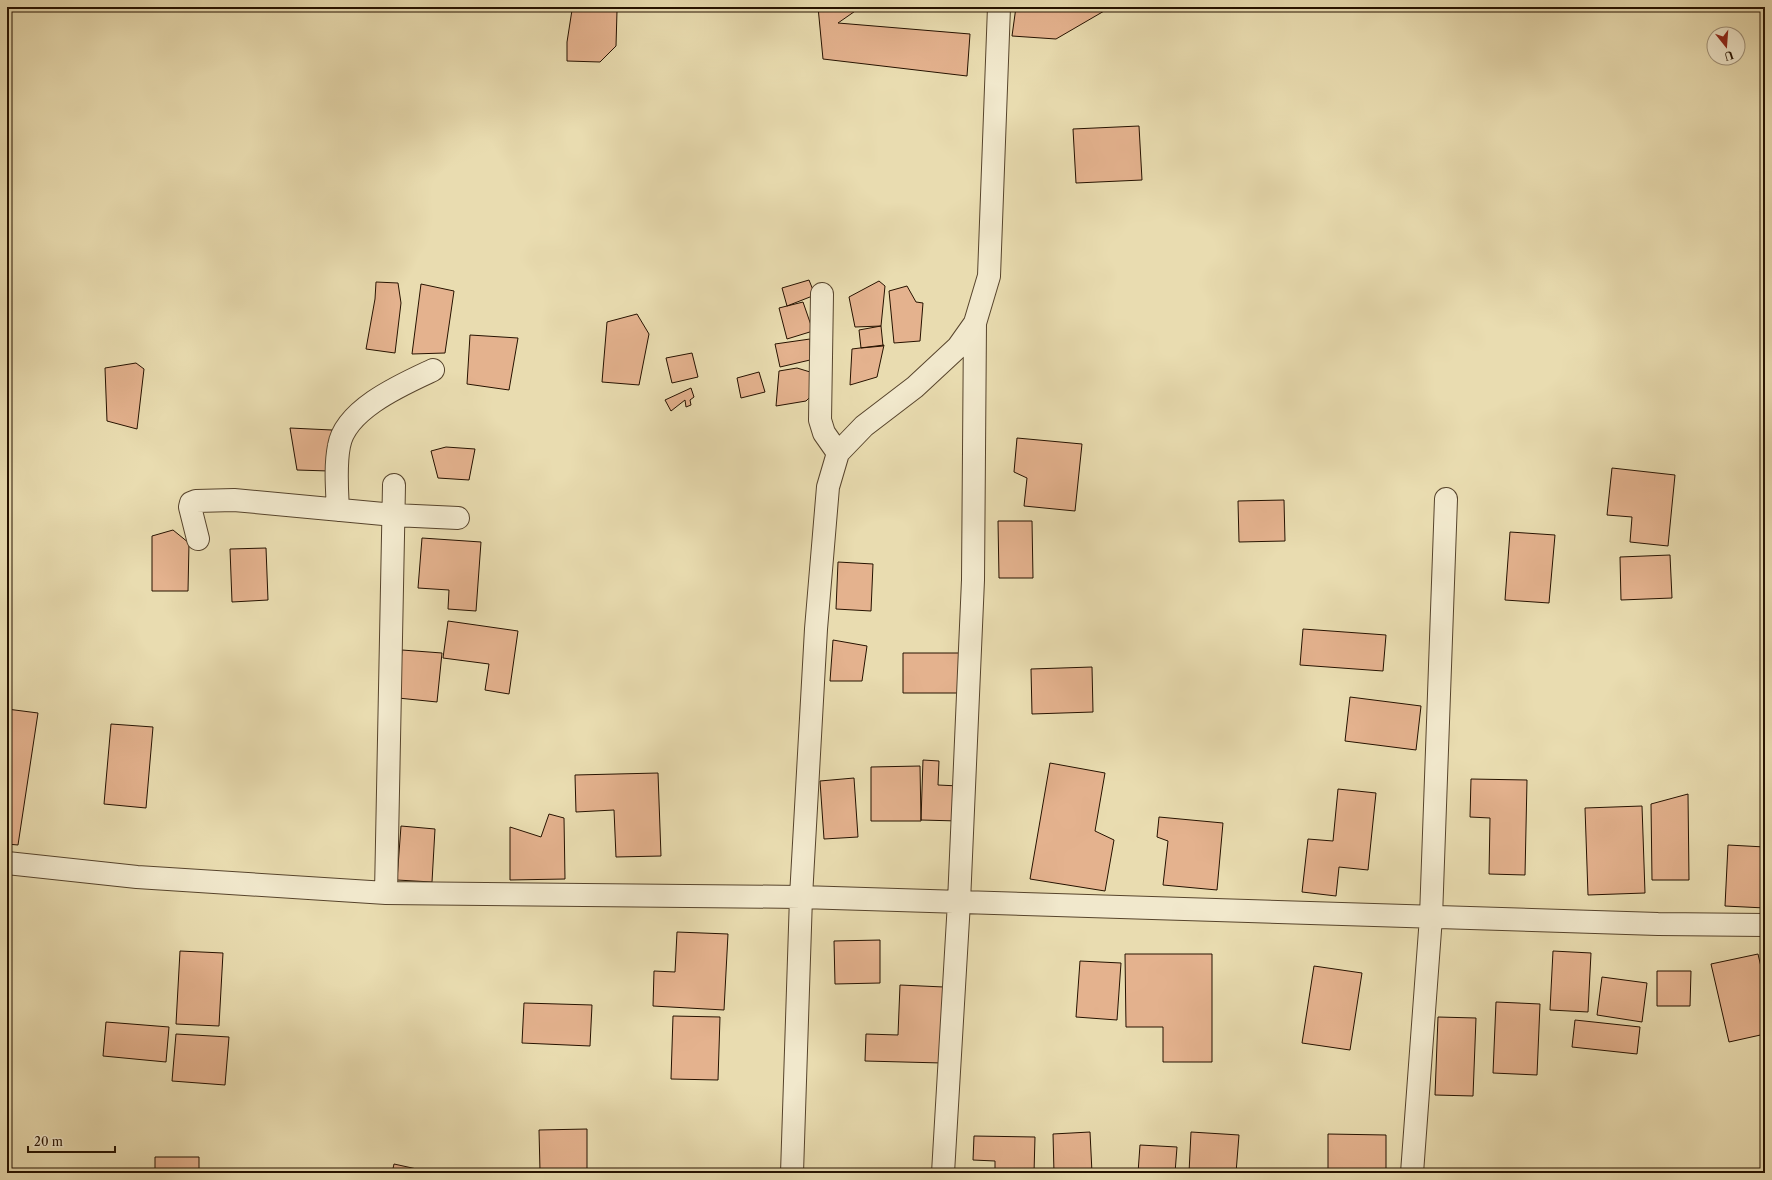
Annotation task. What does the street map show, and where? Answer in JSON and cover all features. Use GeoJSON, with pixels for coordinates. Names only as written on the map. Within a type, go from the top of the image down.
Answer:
{"type":"FeatureCollection","features":[{"type":"Feature","properties":{"kind":"street"},"geometry":{"type":"LineString","coordinates":[[943,1173],[959,902],[973,580],[975,323],[989,276],[999,7]]}},
{"type":"Feature","properties":{"kind":"street"},"geometry":{"type":"LineString","coordinates":[[822,294],[820,420],[824,433],[838,453]]}},
{"type":"Feature","properties":{"kind":"street"},"geometry":{"type":"LineString","coordinates":[[792,1173],[801,897],[816,629],[828,487],[838,453],[864,426],[915,387],[958,347],[975,323]]}},
{"type":"Feature","properties":{"kind":"street"},"geometry":{"type":"LineString","coordinates":[[338,510],[337,478],[339,444],[351,419],[389,391],[433,370]]}},
{"type":"Feature","properties":{"kind":"street"},"geometry":{"type":"LineString","coordinates":[[386,893],[394,485]]}},
{"type":"Feature","properties":{"kind":"street"},"geometry":{"type":"LineString","coordinates":[[1412,1173],[1431,917],[1446,499]]}},
{"type":"Feature","properties":{"kind":"street"},"geometry":{"type":"LineString","coordinates":[[198,539],[190,507],[191,503],[196,501],[234,500],[394,515],[458,518]]}},
{"type":"Feature","properties":{"kind":"street"},"geometry":{"type":"LineString","coordinates":[[7,863],[137,877],[386,893],[801,897],[1658,924],[1765,925]]}},
{"type":"Feature","properties":{"kind":"building"},"geometry":{"type":"Polygon","coordinates":[[[818,7],[861,7],[838,23],[970,34],[967,76],[823,59],[818,7]]]}},
{"type":"Feature","properties":{"kind":"building"},"geometry":{"type":"Polygon","coordinates":[[[1016,7],[1111,7],[1056,39],[1012,36],[1016,7]]]}},
{"type":"Feature","properties":{"kind":"building"},"geometry":{"type":"Polygon","coordinates":[[[572,10],[617,11],[616,46],[600,62],[567,61],[567,42],[572,10]]]}},
{"type":"Feature","properties":{"kind":"building"},"geometry":{"type":"Polygon","coordinates":[[[1139,126],[1142,180],[1076,183],[1073,129],[1139,126]]]}},
{"type":"Feature","properties":{"kind":"building"},"geometry":{"type":"Polygon","coordinates":[[[809,280],[815,295],[787,306],[782,288],[809,280]]]}},
{"type":"Feature","properties":{"kind":"building"},"geometry":{"type":"Polygon","coordinates":[[[879,281],[885,286],[881,326],[855,327],[849,297],[879,281]]]}},
{"type":"Feature","properties":{"kind":"building"},"geometry":{"type":"Polygon","coordinates":[[[376,282],[398,283],[401,303],[395,353],[366,349],[375,299],[376,282]]]}},
{"type":"Feature","properties":{"kind":"building"},"geometry":{"type":"Polygon","coordinates":[[[421,284],[454,291],[445,353],[412,354],[421,284]]]}},
{"type":"Feature","properties":{"kind":"building"},"geometry":{"type":"Polygon","coordinates":[[[907,286],[916,302],[923,303],[920,341],[894,343],[889,291],[907,286]]]}},
{"type":"Feature","properties":{"kind":"building"},"geometry":{"type":"Polygon","coordinates":[[[803,302],[813,331],[787,339],[779,308],[803,302]]]}},
{"type":"Feature","properties":{"kind":"building"},"geometry":{"type":"Polygon","coordinates":[[[637,314],[649,334],[639,385],[602,382],[607,322],[637,314]]]}},
{"type":"Feature","properties":{"kind":"building"},"geometry":{"type":"Polygon","coordinates":[[[881,326],[883,346],[861,348],[859,330],[881,326]]]}},
{"type":"Feature","properties":{"kind":"building"},"geometry":{"type":"Polygon","coordinates":[[[470,335],[518,338],[509,390],[467,384],[470,335]]]}},
{"type":"Feature","properties":{"kind":"building"},"geometry":{"type":"Polygon","coordinates":[[[810,339],[810,360],[780,367],[775,344],[810,339]]]}},
{"type":"Feature","properties":{"kind":"building"},"geometry":{"type":"Polygon","coordinates":[[[884,345],[877,377],[850,385],[852,349],[884,345]]]}},
{"type":"Feature","properties":{"kind":"building"},"geometry":{"type":"Polygon","coordinates":[[[692,353],[698,377],[672,383],[666,358],[692,353]]]}},
{"type":"Feature","properties":{"kind":"building"},"geometry":{"type":"Polygon","coordinates":[[[136,363],[144,369],[137,429],[107,421],[105,368],[136,363]]]}},
{"type":"Feature","properties":{"kind":"building"},"geometry":{"type":"Polygon","coordinates":[[[797,368],[820,375],[818,389],[806,401],[776,406],[779,371],[797,368]]]}},
{"type":"Feature","properties":{"kind":"building"},"geometry":{"type":"Polygon","coordinates":[[[759,372],[765,392],[741,398],[737,378],[759,372]]]}},
{"type":"Feature","properties":{"kind":"building"},"geometry":{"type":"Polygon","coordinates":[[[691,388],[694,397],[690,400],[691,405],[686,407],[685,400],[671,411],[665,400],[691,388]]]}},
{"type":"Feature","properties":{"kind":"building"},"geometry":{"type":"Polygon","coordinates":[[[290,428],[332,430],[329,471],[297,470],[290,428]]]}},
{"type":"Feature","properties":{"kind":"building"},"geometry":{"type":"Polygon","coordinates":[[[1017,438],[1082,444],[1075,511],[1024,506],[1027,478],[1014,472],[1017,438]]]}},
{"type":"Feature","properties":{"kind":"building"},"geometry":{"type":"Polygon","coordinates":[[[446,447],[475,449],[469,480],[438,478],[431,451],[446,447]]]}},
{"type":"Feature","properties":{"kind":"building"},"geometry":{"type":"Polygon","coordinates":[[[1612,468],[1675,475],[1668,546],[1630,542],[1632,517],[1607,515],[1612,468]]]}},
{"type":"Feature","properties":{"kind":"building"},"geometry":{"type":"Polygon","coordinates":[[[1284,500],[1285,541],[1239,542],[1238,501],[1284,500]]]}},
{"type":"Feature","properties":{"kind":"building"},"geometry":{"type":"Polygon","coordinates":[[[998,521],[1032,521],[1033,578],[999,578],[998,521]]]}},
{"type":"Feature","properties":{"kind":"building"},"geometry":{"type":"Polygon","coordinates":[[[173,530],[189,543],[188,591],[152,591],[152,536],[173,530]]]}},
{"type":"Feature","properties":{"kind":"building"},"geometry":{"type":"Polygon","coordinates":[[[1510,532],[1555,535],[1549,603],[1505,600],[1510,532]]]}},
{"type":"Feature","properties":{"kind":"building"},"geometry":{"type":"Polygon","coordinates":[[[422,538],[481,542],[476,611],[448,609],[449,590],[418,588],[422,538]]]}},
{"type":"Feature","properties":{"kind":"building"},"geometry":{"type":"Polygon","coordinates":[[[266,548],[268,600],[232,602],[230,549],[266,548]]]}},
{"type":"Feature","properties":{"kind":"building"},"geometry":{"type":"Polygon","coordinates":[[[1670,555],[1672,598],[1621,600],[1620,557],[1670,555]]]}},
{"type":"Feature","properties":{"kind":"building"},"geometry":{"type":"Polygon","coordinates":[[[838,562],[873,564],[871,611],[836,609],[838,562]]]}},
{"type":"Feature","properties":{"kind":"building"},"geometry":{"type":"Polygon","coordinates":[[[448,621],[518,631],[509,694],[485,690],[489,664],[443,658],[448,621]]]}},
{"type":"Feature","properties":{"kind":"building"},"geometry":{"type":"Polygon","coordinates":[[[1303,629],[1386,635],[1383,671],[1300,665],[1303,629]]]}},
{"type":"Feature","properties":{"kind":"building"},"geometry":{"type":"Polygon","coordinates":[[[833,640],[867,646],[862,681],[830,681],[833,640]]]}},
{"type":"Feature","properties":{"kind":"building"},"geometry":{"type":"Polygon","coordinates":[[[402,650],[442,653],[437,702],[398,698],[402,650]]]}},
{"type":"Feature","properties":{"kind":"building"},"geometry":{"type":"Polygon","coordinates":[[[903,653],[960,653],[959,693],[903,693],[903,653]]]}},
{"type":"Feature","properties":{"kind":"building"},"geometry":{"type":"Polygon","coordinates":[[[1092,667],[1093,712],[1032,714],[1031,669],[1092,667]]]}},
{"type":"Feature","properties":{"kind":"building"},"geometry":{"type":"Polygon","coordinates":[[[1350,697],[1421,706],[1416,750],[1345,741],[1350,697]]]}},
{"type":"Feature","properties":{"kind":"building"},"geometry":{"type":"Polygon","coordinates":[[[7,709],[38,713],[18,845],[7,844],[7,709]]]}},
{"type":"Feature","properties":{"kind":"building"},"geometry":{"type":"Polygon","coordinates":[[[111,724],[153,727],[146,808],[104,804],[111,724]]]}},
{"type":"Feature","properties":{"kind":"building"},"geometry":{"type":"Polygon","coordinates":[[[923,760],[939,761],[938,785],[959,786],[958,821],[921,820],[923,760]]]}},
{"type":"Feature","properties":{"kind":"building"},"geometry":{"type":"Polygon","coordinates":[[[1050,763],[1105,773],[1095,831],[1114,840],[1105,891],[1030,879],[1050,763]]]}},
{"type":"Feature","properties":{"kind":"building"},"geometry":{"type":"Polygon","coordinates":[[[920,766],[921,821],[871,821],[871,767],[920,766]]]}},
{"type":"Feature","properties":{"kind":"building"},"geometry":{"type":"Polygon","coordinates":[[[658,773],[661,856],[616,857],[614,810],[576,812],[575,775],[658,773]]]}},
{"type":"Feature","properties":{"kind":"building"},"geometry":{"type":"Polygon","coordinates":[[[854,778],[858,837],[824,839],[820,781],[854,778]]]}},
{"type":"Feature","properties":{"kind":"building"},"geometry":{"type":"Polygon","coordinates":[[[1471,779],[1527,780],[1525,875],[1489,874],[1490,818],[1470,817],[1471,779]]]}},
{"type":"Feature","properties":{"kind":"building"},"geometry":{"type":"Polygon","coordinates":[[[1338,789],[1376,793],[1368,870],[1339,867],[1336,896],[1302,892],[1308,839],[1333,841],[1338,789]]]}},
{"type":"Feature","properties":{"kind":"building"},"geometry":{"type":"Polygon","coordinates":[[[1688,794],[1689,880],[1652,880],[1651,804],[1688,794]]]}},
{"type":"Feature","properties":{"kind":"building"},"geometry":{"type":"Polygon","coordinates":[[[1642,806],[1645,893],[1588,895],[1585,808],[1642,806]]]}},
{"type":"Feature","properties":{"kind":"building"},"geometry":{"type":"Polygon","coordinates":[[[549,814],[564,818],[565,879],[510,880],[510,827],[541,837],[549,814]]]}},
{"type":"Feature","properties":{"kind":"building"},"geometry":{"type":"Polygon","coordinates":[[[1159,817],[1223,823],[1217,890],[1163,885],[1168,841],[1157,837],[1159,817]]]}},
{"type":"Feature","properties":{"kind":"building"},"geometry":{"type":"Polygon","coordinates":[[[401,826],[435,829],[432,882],[397,880],[401,826]]]}},
{"type":"Feature","properties":{"kind":"building"},"geometry":{"type":"Polygon","coordinates":[[[1728,845],[1765,847],[1765,908],[1725,906],[1728,845]]]}},
{"type":"Feature","properties":{"kind":"building"},"geometry":{"type":"Polygon","coordinates":[[[677,932],[728,934],[724,1010],[653,1006],[654,971],[675,972],[677,932]]]}},
{"type":"Feature","properties":{"kind":"building"},"geometry":{"type":"Polygon","coordinates":[[[880,940],[880,983],[835,984],[834,941],[880,940]]]}},
{"type":"Feature","properties":{"kind":"building"},"geometry":{"type":"Polygon","coordinates":[[[180,951],[223,953],[219,1026],[176,1024],[180,951]]]}},
{"type":"Feature","properties":{"kind":"building"},"geometry":{"type":"Polygon","coordinates":[[[1553,951],[1591,953],[1588,1012],[1550,1010],[1553,951]]]}},
{"type":"Feature","properties":{"kind":"building"},"geometry":{"type":"Polygon","coordinates":[[[1125,954],[1212,954],[1212,1062],[1163,1062],[1163,1027],[1126,1027],[1125,954]]]}},
{"type":"Feature","properties":{"kind":"building"},"geometry":{"type":"Polygon","coordinates":[[[1758,954],[1765,984],[1765,1034],[1729,1042],[1711,964],[1758,954]]]}},
{"type":"Feature","properties":{"kind":"building"},"geometry":{"type":"Polygon","coordinates":[[[1080,961],[1121,963],[1117,1020],[1076,1017],[1080,961]]]}},
{"type":"Feature","properties":{"kind":"building"},"geometry":{"type":"Polygon","coordinates":[[[1314,966],[1362,973],[1350,1050],[1302,1043],[1314,966]]]}},
{"type":"Feature","properties":{"kind":"building"},"geometry":{"type":"Polygon","coordinates":[[[1657,971],[1691,971],[1690,1006],[1657,1006],[1657,971]]]}},
{"type":"Feature","properties":{"kind":"building"},"geometry":{"type":"Polygon","coordinates":[[[1602,977],[1647,983],[1642,1022],[1597,1015],[1602,977]]]}},
{"type":"Feature","properties":{"kind":"building"},"geometry":{"type":"Polygon","coordinates":[[[900,985],[944,987],[942,1063],[865,1061],[866,1034],[898,1035],[900,985]]]}},
{"type":"Feature","properties":{"kind":"building"},"geometry":{"type":"Polygon","coordinates":[[[1496,1002],[1540,1004],[1537,1075],[1493,1073],[1496,1002]]]}},
{"type":"Feature","properties":{"kind":"building"},"geometry":{"type":"Polygon","coordinates":[[[524,1003],[592,1005],[590,1046],[522,1043],[524,1003]]]}},
{"type":"Feature","properties":{"kind":"building"},"geometry":{"type":"Polygon","coordinates":[[[673,1016],[720,1017],[718,1080],[671,1079],[673,1016]]]}},
{"type":"Feature","properties":{"kind":"building"},"geometry":{"type":"Polygon","coordinates":[[[1438,1017],[1476,1018],[1473,1096],[1435,1095],[1438,1017]]]}},
{"type":"Feature","properties":{"kind":"building"},"geometry":{"type":"Polygon","coordinates":[[[1575,1020],[1640,1027],[1637,1054],[1572,1047],[1575,1020]]]}},
{"type":"Feature","properties":{"kind":"building"},"geometry":{"type":"Polygon","coordinates":[[[106,1022],[169,1027],[166,1062],[103,1056],[106,1022]]]}},
{"type":"Feature","properties":{"kind":"building"},"geometry":{"type":"Polygon","coordinates":[[[176,1034],[229,1037],[225,1085],[172,1081],[176,1034]]]}},
{"type":"Feature","properties":{"kind":"building"},"geometry":{"type":"Polygon","coordinates":[[[587,1129],[587,1170],[540,1171],[539,1130],[587,1129]]]}},
{"type":"Feature","properties":{"kind":"building"},"geometry":{"type":"Polygon","coordinates":[[[1090,1132],[1092,1173],[1054,1173],[1053,1134],[1090,1132]]]}},
{"type":"Feature","properties":{"kind":"building"},"geometry":{"type":"Polygon","coordinates":[[[1191,1132],[1239,1135],[1236,1173],[1189,1173],[1191,1132]]]}},
{"type":"Feature","properties":{"kind":"building"},"geometry":{"type":"Polygon","coordinates":[[[1328,1134],[1386,1135],[1386,1173],[1328,1173],[1328,1134]]]}},
{"type":"Feature","properties":{"kind":"building"},"geometry":{"type":"Polygon","coordinates":[[[974,1136],[1035,1137],[1034,1173],[995,1173],[995,1161],[973,1160],[974,1136]]]}},
{"type":"Feature","properties":{"kind":"building"},"geometry":{"type":"Polygon","coordinates":[[[1140,1145],[1177,1147],[1175,1173],[1138,1173],[1140,1145]]]}},
{"type":"Feature","properties":{"kind":"building"},"geometry":{"type":"Polygon","coordinates":[[[155,1157],[199,1157],[199,1173],[155,1173],[155,1157]]]}},
{"type":"Feature","properties":{"kind":"building"},"geometry":{"type":"Polygon","coordinates":[[[394,1164],[435,1173],[392,1173],[394,1164]]]}}]}
